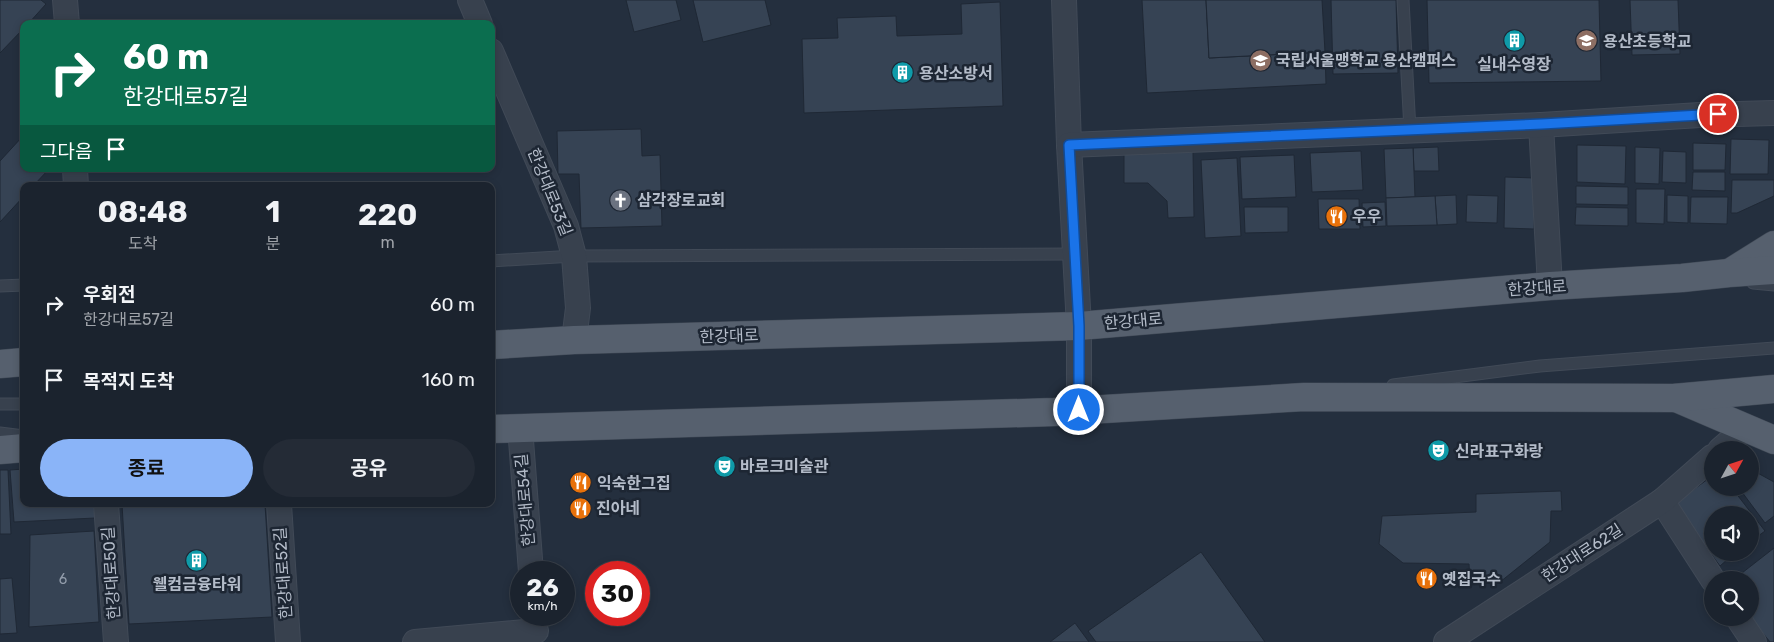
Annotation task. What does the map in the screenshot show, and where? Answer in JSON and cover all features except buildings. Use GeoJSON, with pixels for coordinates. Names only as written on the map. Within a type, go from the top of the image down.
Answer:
{"type":"FeatureCollection","features":[{"type":"Feature","properties":{"kind":"main road"},"geometry":{"type":"LineString","coordinates":[[1729,272],[1774,245]]}},
{"type":"Feature","properties":{"kind":"main road","name":"한강대로"},"geometry":{"type":"LineString","coordinates":[[495,345],[574,340],[1079,326],[1550,286],[1774,270]]}},
{"type":"Feature","properties":{"kind":"main road"},"geometry":{"type":"LineString","coordinates":[[0,364],[20,362]]}},
{"type":"Feature","properties":{"kind":"main road"},"geometry":{"type":"LineString","coordinates":[[495,429],[1079,410],[1304,397],[1674,398],[1774,389]]}},
{"type":"Feature","properties":{"kind":"main road"},"geometry":{"type":"LineString","coordinates":[[1674,398],[1774,440]]}},
{"type":"Feature","properties":{"kind":"main road"},"geometry":{"type":"LineString","coordinates":[[0,450],[20,448]]}},
{"type":"Feature","properties":{"kind":"street"},"geometry":{"type":"LineString","coordinates":[[65,0],[67,20]]}},
{"type":"Feature","properties":{"kind":"street"},"geometry":{"type":"LineString","coordinates":[[470,0],[478,20]]}},
{"type":"Feature","properties":{"kind":"street"},"geometry":{"type":"LineString","coordinates":[[1064,0],[1069,145],[1079,326],[1079,410]]}},
{"type":"Feature","properties":{"kind":"street","name":"한강대로53길"},"geometry":{"type":"LineString","coordinates":[[495,60],[566,226],[574,256],[578,308],[574,340]]}},
{"type":"Feature","properties":{"kind":"street"},"geometry":{"type":"LineString","coordinates":[[1069,145],[1542,124],[1700,114],[1774,113]]}},
{"type":"Feature","properties":{"kind":"street"},"geometry":{"type":"LineString","coordinates":[[1542,124],[1550,286]]}},
{"type":"Feature","properties":{"kind":"street","name":"한강대로54길"},"geometry":{"type":"LineString","coordinates":[[520,428],[530,561]]}},
{"type":"Feature","properties":{"kind":"street"},"geometry":{"type":"LineString","coordinates":[[1730,441],[1744,429]]}},
{"type":"Feature","properties":{"kind":"street","name":"한강대로62길"},"geometry":{"type":"LineString","coordinates":[[1446,642],[1662,502],[1704,464]]}},
{"type":"Feature","properties":{"kind":"street"},"geometry":{"type":"LineString","coordinates":[[1662,502],[1707,571]]}},
{"type":"Feature","properties":{"kind":"street","name":"한강대로50길"},"geometry":{"type":"LineString","coordinates":[[106,507],[116,642]]}},
{"type":"Feature","properties":{"kind":"street","name":"한강대로52길"},"geometry":{"type":"LineString","coordinates":[[279,507],[288,642]]}},
{"type":"Feature","properties":{"kind":"street"},"geometry":{"type":"LineString","coordinates":[[1743,626],[1754,642]]}},
{"type":"Feature","properties":{"kind":"street"},"geometry":{"type":"LineString","coordinates":[[415,642],[537,629]]}},
{"type":"Feature","properties":{"kind":"lane"},"geometry":{"type":"LineString","coordinates":[[1404,0],[1410,130]]}},
{"type":"Feature","properties":{"kind":"lane"},"geometry":{"type":"LineString","coordinates":[[495,261],[574,256],[1075,254]]}},
{"type":"Feature","properties":{"kind":"lane"},"geometry":{"type":"LineString","coordinates":[[1682,278],[1774,285]]}},
{"type":"Feature","properties":{"kind":"lane"},"geometry":{"type":"LineString","coordinates":[[0,286],[20,285]]}},
{"type":"Feature","properties":{"kind":"lane"},"geometry":{"type":"LineString","coordinates":[[1304,397],[1540,366],[1774,348]]}},
{"type":"Feature","properties":{"kind":"lane"},"geometry":{"type":"LineString","coordinates":[[0,404],[20,404]]}},
{"type":"Feature","properties":{"kind":"lane"},"geometry":{"type":"LineString","coordinates":[[0,433],[20,436]]}},
{"type":"Feature","properties":{"kind":"place","name":"실내수영장"},"geometry":{"type":"Point","coordinates":[1514,40]}},
{"type":"Feature","properties":{"kind":"place","name":"용산초등학교"},"geometry":{"type":"Point","coordinates":[1587,41]}},
{"type":"Feature","properties":{"kind":"place","name":"국립서울맹학교 용산캠퍼스"},"geometry":{"type":"Point","coordinates":[1260,60]}},
{"type":"Feature","properties":{"kind":"place","name":"용산소방서"},"geometry":{"type":"Point","coordinates":[903,73]}},
{"type":"Feature","properties":{"kind":"place","name":"삼각장로교회"},"geometry":{"type":"Point","coordinates":[621,200]}},
{"type":"Feature","properties":{"kind":"place","name":"우우"},"geometry":{"type":"Point","coordinates":[1336,216]}},
{"type":"Feature","properties":{"kind":"place","name":"신라표구화랑"},"geometry":{"type":"Point","coordinates":[1439,451]}},
{"type":"Feature","properties":{"kind":"place","name":"바로크미술관"},"geometry":{"type":"Point","coordinates":[724,466]}},
{"type":"Feature","properties":{"kind":"place","name":"익숙한그집"},"geometry":{"type":"Point","coordinates":[581,483]}},
{"type":"Feature","properties":{"kind":"place","name":"진아네"},"geometry":{"type":"Point","coordinates":[580,508]}},
{"type":"Feature","properties":{"kind":"place","name":"웰컴금융타워"},"geometry":{"type":"Point","coordinates":[197,560]}},
{"type":"Feature","properties":{"kind":"place","name":"옛집국수"},"geometry":{"type":"Point","coordinates":[1426,579]}},
{"type":"Feature","properties":{"kind":"route"},"geometry":{"type":"LineString","coordinates":[[1079,410],[1079,326],[1069,145],[1344,134],[1718,114]]}}]}
